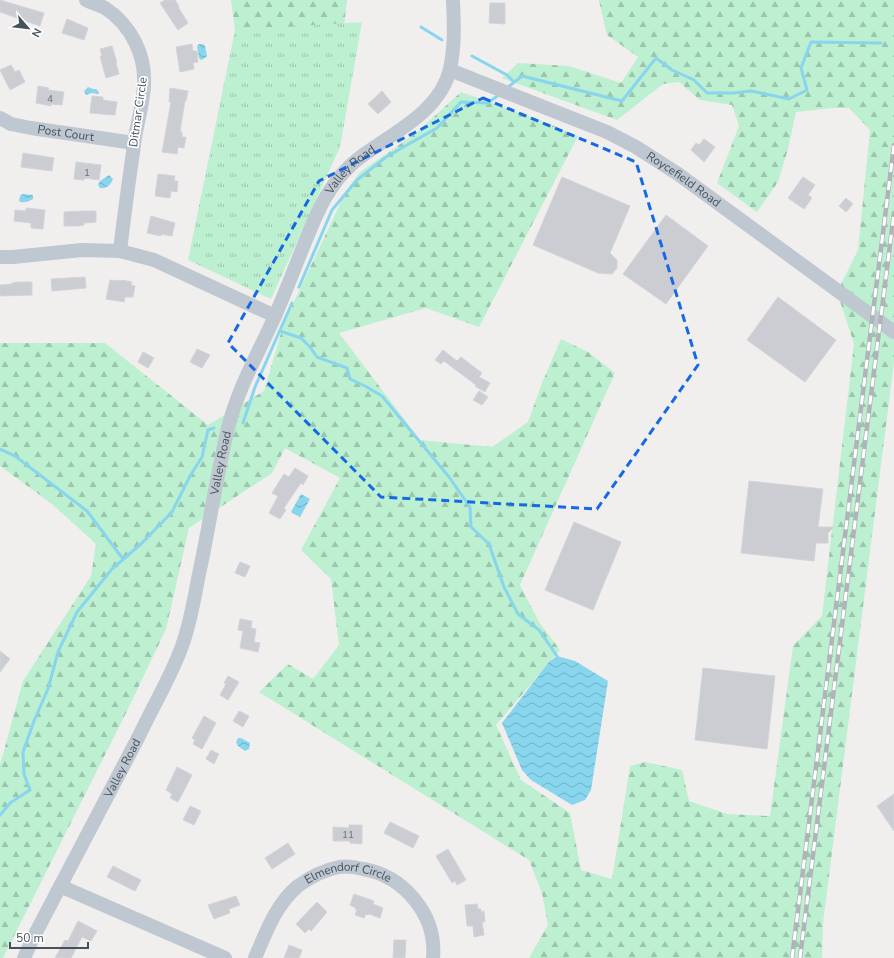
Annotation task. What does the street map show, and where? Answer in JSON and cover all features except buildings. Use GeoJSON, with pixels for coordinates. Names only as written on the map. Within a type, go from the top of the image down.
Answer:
{"type":"FeatureCollection","features":[{"type":"Feature","properties":{"kind":"street","name":"Ditmar Circle"},"geometry":{"type":"LineString","coordinates":[[86,0],[104,8],[119,19],[131,34],[140,53],[144,69],[144,86],[134,143],[120,251]]}},
{"type":"Feature","properties":{"kind":"street","name":"Valley Road"},"geometry":{"type":"LineString","coordinates":[[24,958],[173,669],[182,648],[192,611],[222,455],[235,405],[248,371],[275,316],[315,218],[332,185],[341,175],[357,160],[421,113],[443,87],[450,70],[453,46],[453,0]]}},
{"type":"Feature","properties":{"kind":"street","name":"Roycefield Road"},"geometry":{"type":"LineString","coordinates":[[450,70],[607,132],[636,147],[678,174],[894,332]]}},
{"type":"Feature","properties":{"kind":"street","name":"Post Court"},"geometry":{"type":"LineString","coordinates":[[0,118],[17,126],[134,143]]}},
{"type":"Feature","properties":{"kind":"street"},"geometry":{"type":"LineString","coordinates":[[0,257],[82,250],[120,251],[154,260],[275,316]]}},
{"type":"Feature","properties":{"kind":"street","name":"Elmendorf Circle"},"geometry":{"type":"LineString","coordinates":[[255,958],[276,913],[286,897],[299,885],[318,873],[340,867],[373,870],[393,880],[410,894],[417,902],[428,922],[431,932],[433,958]]}},
{"type":"Feature","properties":{"kind":"street"},"geometry":{"type":"LineString","coordinates":[[60,886],[225,958]]}},
{"type":"Feature","properties":{"kind":"highlighted area"},"geometry":{"type":"Polygon","coordinates":[[[483,98],[636,162],[698,365],[597,509],[381,497],[228,343],[319,181],[483,98]]]}},
{"type":"Feature","properties":{"kind":"green space"},"geometry":{"type":"Polygon","coordinates":[[[231,0],[347,0],[344,26],[235,30],[231,0]]]}},
{"type":"Feature","properties":{"kind":"green space"},"geometry":{"type":"Polygon","coordinates":[[[599,0],[894,0],[894,362],[823,923],[822,958],[529,958],[548,925],[542,893],[529,860],[259,692],[288,664],[313,679],[339,645],[331,579],[301,550],[340,478],[285,448],[272,473],[189,528],[166,629],[128,709],[3,958],[0,958],[0,765],[23,681],[91,576],[96,544],[52,504],[0,466],[0,343],[105,343],[208,425],[264,391],[284,323],[346,191],[360,172],[416,133],[461,92],[532,117],[578,136],[479,327],[426,308],[339,333],[420,440],[492,447],[528,422],[542,383],[561,339],[588,352],[615,373],[520,585],[539,622],[560,650],[496,725],[521,780],[570,813],[581,870],[612,879],[630,766],[645,762],[682,770],[689,801],[727,814],[770,816],[793,646],[822,616],[854,344],[837,292],[858,250],[870,130],[849,108],[833,108],[796,112],[788,149],[778,182],[757,212],[717,183],[739,126],[732,105],[700,100],[679,82],[663,84],[617,120],[502,78],[518,63],[569,66],[621,83],[638,57],[607,35],[599,0]]]}},
{"type":"Feature","properties":{"kind":"green space"},"geometry":{"type":"Polygon","coordinates":[[[362,22],[340,147],[271,299],[188,260],[235,30],[362,22]]]}},
{"type":"Feature","properties":{"kind":"water"},"geometry":{"type":"Polygon","coordinates":[[[199,44],[203,44],[205,46],[207,56],[201,60],[199,58],[197,46],[199,44]]]}},
{"type":"Feature","properties":{"kind":"water"},"geometry":{"type":"Polygon","coordinates":[[[88,87],[96,89],[99,92],[98,94],[92,93],[86,95],[84,91],[88,87]]]}},
{"type":"Feature","properties":{"kind":"water"},"geometry":{"type":"Polygon","coordinates":[[[109,175],[113,179],[111,183],[106,187],[100,188],[98,185],[100,181],[109,175]]]}},
{"type":"Feature","properties":{"kind":"water"},"geometry":{"type":"Polygon","coordinates":[[[22,194],[33,195],[33,199],[26,202],[21,202],[19,201],[22,194]]]}},
{"type":"Feature","properties":{"kind":"water"},"geometry":{"type":"Polygon","coordinates":[[[301,494],[310,499],[300,517],[291,512],[301,494]]]}},
{"type":"Feature","properties":{"kind":"water"},"geometry":{"type":"Polygon","coordinates":[[[557,656],[575,661],[608,681],[591,790],[585,800],[572,805],[531,780],[522,770],[502,723],[549,662],[557,656]]]}},
{"type":"Feature","properties":{"kind":"water"},"geometry":{"type":"Polygon","coordinates":[[[238,738],[250,743],[249,749],[245,751],[238,746],[236,742],[238,738]]]}},
{"type":"Feature","properties":{"kind":"waterway"},"geometry":{"type":"LineString","coordinates":[[421,27],[442,40]]}},
{"type":"Feature","properties":{"kind":"waterway"},"geometry":{"type":"LineString","coordinates":[[507,88],[522,76],[622,101],[656,58],[672,70],[694,80],[707,93],[751,91],[789,99],[807,90],[801,68],[811,42],[881,43]]}},
{"type":"Feature","properties":{"kind":"waterway"},"geometry":{"type":"LineString","coordinates":[[472,56],[507,75],[514,82]]}},
{"type":"Feature","properties":{"kind":"waterway"},"geometry":{"type":"LineString","coordinates":[[299,287],[332,210],[357,180],[386,157],[437,128],[461,102],[488,103],[500,94]]}},
{"type":"Feature","properties":{"kind":"waterway"},"geometry":{"type":"LineString","coordinates":[[243,423],[255,387],[292,303]]}},
{"type":"Feature","properties":{"kind":"waterway"},"geometry":{"type":"LineString","coordinates":[[280,331],[301,338],[317,357],[347,368],[350,379],[382,396],[449,477],[470,507],[471,527],[489,544],[504,587],[518,614],[539,630],[557,656]]}},
{"type":"Feature","properties":{"kind":"waterway"},"geometry":{"type":"LineString","coordinates":[[0,815],[10,803],[30,790],[24,774],[23,752],[34,721],[48,689],[58,652],[77,612],[112,569],[142,543],[172,512],[190,476],[202,457],[208,430],[214,428]]}},
{"type":"Feature","properties":{"kind":"waterway"},"geometry":{"type":"LineString","coordinates":[[0,449],[15,456],[87,511],[123,559]]}},
{"type":"Feature","properties":{"kind":"railway"},"geometry":{"type":"LineString","coordinates":[[792,958],[894,145]]}},
{"type":"Feature","properties":{"kind":"railway"},"geometry":{"type":"LineString","coordinates":[[800,958],[894,213]]}}]}
